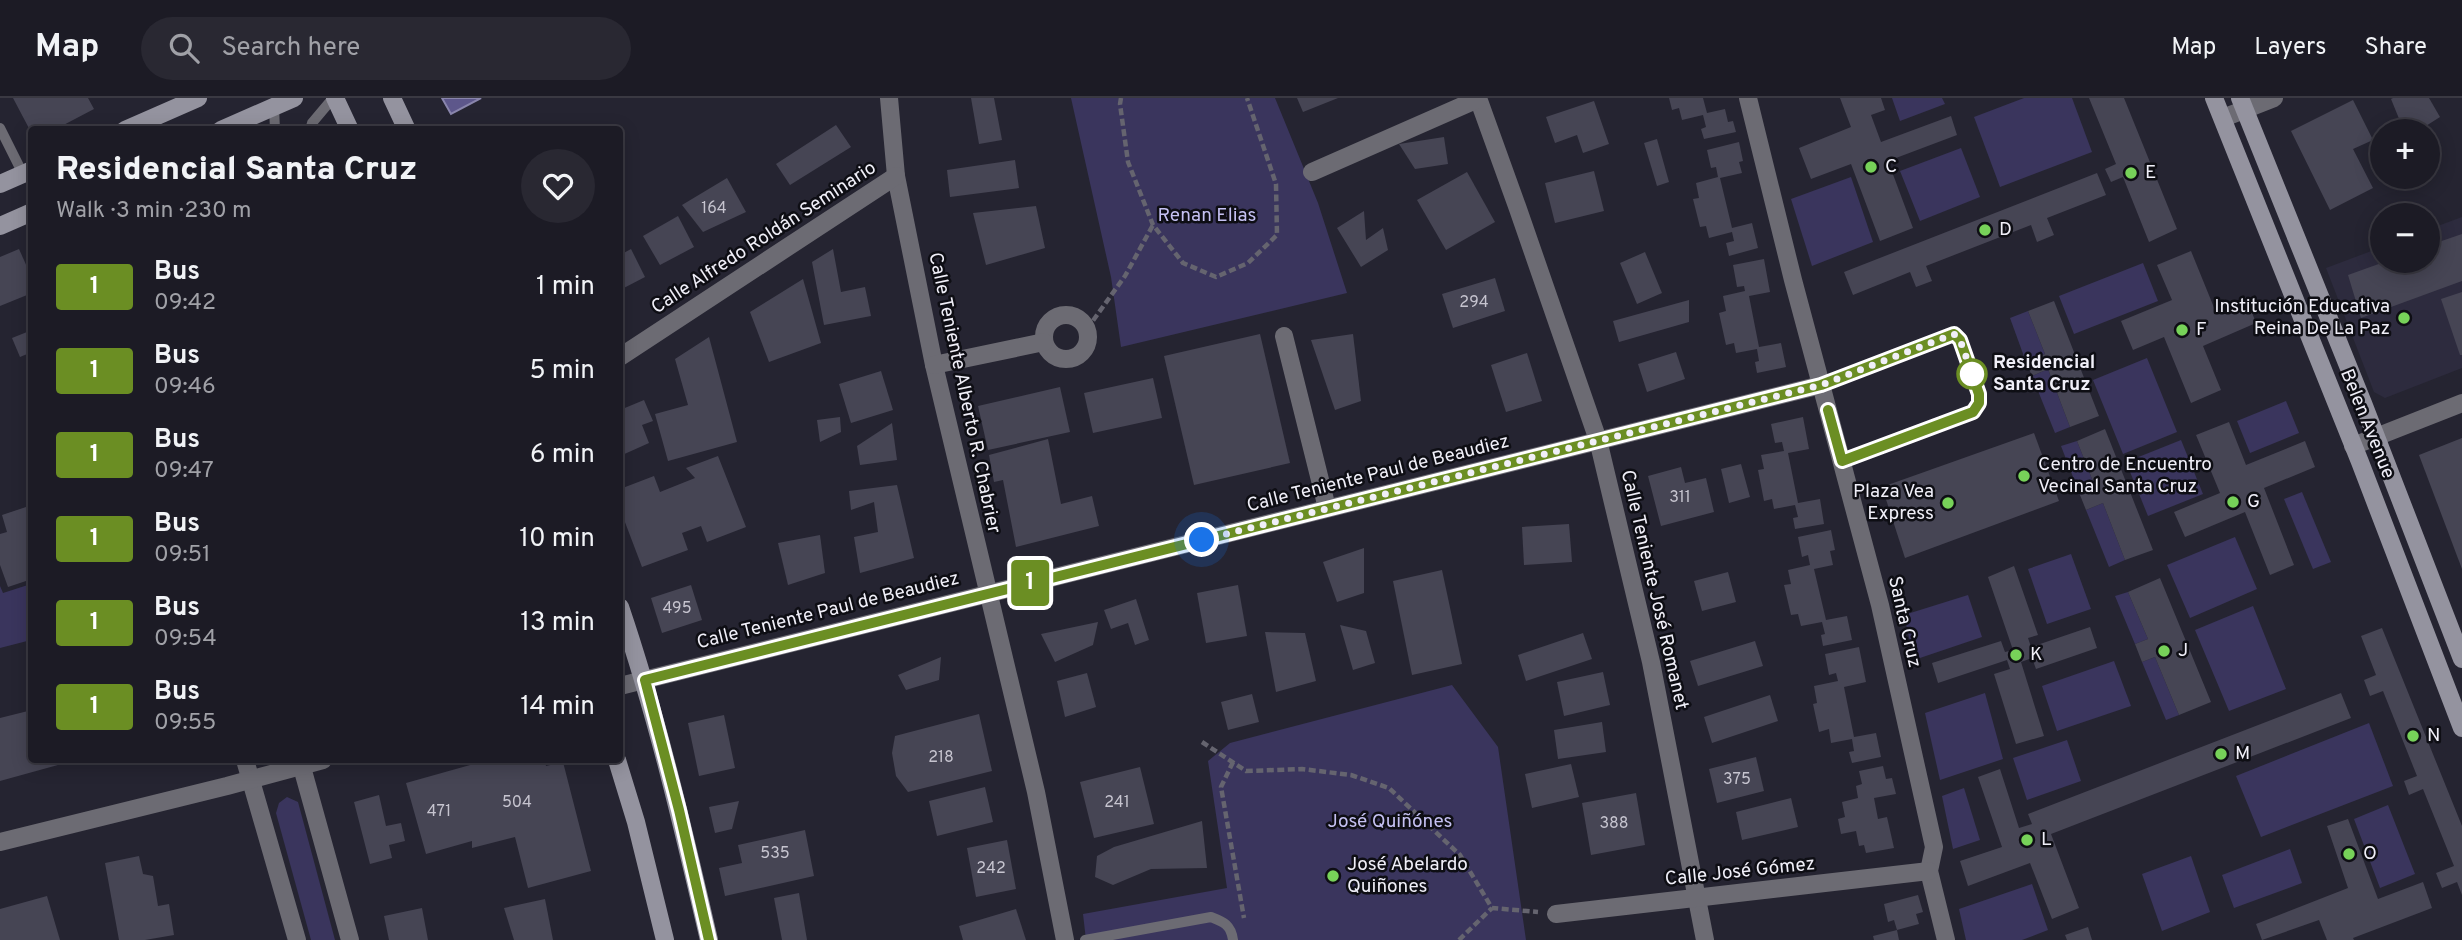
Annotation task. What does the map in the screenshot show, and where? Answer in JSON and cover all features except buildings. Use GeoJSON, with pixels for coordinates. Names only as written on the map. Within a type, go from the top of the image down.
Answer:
{"type":"FeatureCollection","features":[{"type":"Feature","properties":{"kind":"street"},"geometry":{"type":"LineString","coordinates":[[134,126],[198,98]]}},
{"type":"Feature","properties":{"kind":"street"},"geometry":{"type":"LineString","coordinates":[[230,126],[294,98]]}},
{"type":"Feature","properties":{"kind":"street"},"geometry":{"type":"LineString","coordinates":[[334,98],[348,126]]}},
{"type":"Feature","properties":{"kind":"street"},"geometry":{"type":"LineString","coordinates":[[392,98],[405,126]]}},
{"type":"Feature","properties":{"kind":"street","name":"Calle Teniente Alberto R. Chabrier"},"geometry":{"type":"LineString","coordinates":[[889,98],[896,176],[934,365],[1036,792],[1065,940]]}},
{"type":"Feature","properties":{"kind":"street","name":"Santa Cruz"},"geometry":{"type":"LineString","coordinates":[[1748,98],[1880,605],[1934,847],[1929,872],[1947,940]]}},
{"type":"Feature","properties":{"kind":"street","name":"Belen Avenue"},"geometry":{"type":"LineString","coordinates":[[2214,98],[2462,728]]}},
{"type":"Feature","properties":{"kind":"street"},"geometry":{"type":"LineString","coordinates":[[2222,118],[2242,104],[2274,98]]}},
{"type":"Feature","properties":{"kind":"street"},"geometry":{"type":"LineString","coordinates":[[1312,172],[1478,99]]}},
{"type":"Feature","properties":{"kind":"street","name":"Calle Teniente José Romanet"},"geometry":{"type":"LineString","coordinates":[[1478,99],[1598,440],[1651,662],[1705,940]]}},
{"type":"Feature","properties":{"kind":"street","name":"Belen Avenue"},"geometry":{"type":"LineString","coordinates":[[2242,104],[2462,659]]}},
{"type":"Feature","properties":{"kind":"street"},"geometry":{"type":"LineString","coordinates":[[0,184],[27,172]]}},
{"type":"Feature","properties":{"kind":"street","name":"Calle Alfredo Roldán Seminario"},"geometry":{"type":"LineString","coordinates":[[623,355],[896,176]]}},
{"type":"Feature","properties":{"kind":"street"},"geometry":{"type":"LineString","coordinates":[[0,226],[28,214]]}},
{"type":"Feature","properties":{"kind":"street"},"geometry":{"type":"LineString","coordinates":[[1071,315],[1087,329],[1088,344],[1073,358],[1065,359],[1052,354],[1044,342],[1046,327],[1056,317],[1071,315]]}},
{"type":"Feature","properties":{"kind":"street"},"geometry":{"type":"LineString","coordinates":[[1284,336],[1327,508]]}},
{"type":"Feature","properties":{"kind":"street"},"geometry":{"type":"LineString","coordinates":[[934,365],[1044,342]]}},
{"type":"Feature","properties":{"kind":"street","name":"Calle Teniente Paul de Beaudiez"},"geometry":{"type":"LineString","coordinates":[[623,685],[1821,385]]}},
{"type":"Feature","properties":{"kind":"street"},"geometry":{"type":"LineString","coordinates":[[2353,446],[2462,403]]}},
{"type":"Feature","properties":{"kind":"street"},"geometry":{"type":"LineString","coordinates":[[623,616],[645,680],[709,940]]}},
{"type":"Feature","properties":{"kind":"street"},"geometry":{"type":"LineString","coordinates":[[246,763],[297,940]]}},
{"type":"Feature","properties":{"kind":"street"},"geometry":{"type":"LineString","coordinates":[[0,842],[251,778],[298,763]]}},
{"type":"Feature","properties":{"kind":"street"},"geometry":{"type":"LineString","coordinates":[[301,763],[350,940]]}},
{"type":"Feature","properties":{"kind":"street"},"geometry":{"type":"LineString","coordinates":[[618,763],[636,822],[665,940]]}},
{"type":"Feature","properties":{"kind":"street","name":"Calle José Gómez"},"geometry":{"type":"LineString","coordinates":[[1556,914],[1929,872]]}},
{"type":"Feature","properties":{"kind":"lane"},"geometry":{"type":"LineString","coordinates":[[311,126],[334,98]]}},
{"type":"Feature","properties":{"kind":"lane"},"geometry":{"type":"LineString","coordinates":[[274,107],[275,126]]}},
{"type":"Feature","properties":{"kind":"lane"},"geometry":{"type":"LineString","coordinates":[[0,128],[27,172]]}},
{"type":"Feature","properties":{"kind":"lane"},"geometry":{"type":"LineString","coordinates":[[1821,385],[1954,334],[1960,340],[1979,394],[1979,403],[1973,412],[1842,461]]}},
{"type":"Feature","properties":{"kind":"lane"},"geometry":{"type":"LineString","coordinates":[[1085,940],[1210,916],[1226,923],[1232,932],[1233,940]]}},
{"type":"Feature","properties":{"kind":"path"},"geometry":{"type":"LineString","coordinates":[[1121,98],[1128,162],[1153,225],[1183,264],[1216,277],[1248,263],[1277,235],[1276,184],[1247,98]]}},
{"type":"Feature","properties":{"kind":"path"},"geometry":{"type":"LineString","coordinates":[[1087,329],[1125,276],[1153,225]]}},
{"type":"Feature","properties":{"kind":"path"},"geometry":{"type":"LineString","coordinates":[[1202,742],[1246,771],[1302,769],[1352,775],[1389,788],[1460,855],[1492,908]]}},
{"type":"Feature","properties":{"kind":"path"},"geometry":{"type":"LineString","coordinates":[[1233,762],[1221,787],[1245,927]]}},
{"type":"Feature","properties":{"kind":"path"},"geometry":{"type":"LineString","coordinates":[[1459,940],[1492,908],[1556,914]]}},
{"type":"Feature","properties":{"kind":"shaded area"},"geometry":{"type":"Polygon","coordinates":[[[442,98],[481,98],[451,114],[442,98]]]}},
{"type":"Feature","properties":{"kind":"shaded area","name":"Institución Educativa Reina De La Paz"},"geometry":{"type":"Polygon","coordinates":[[[2462,217],[2462,368],[2385,398],[2374,392],[2326,268],[2370,252],[2370,273],[2440,273],[2440,225],[2462,217]]]}},
{"type":"Feature","properties":{"kind":"green space","name":"Renan Elias"},"geometry":{"type":"Polygon","coordinates":[[[1071,98],[1275,98],[1318,203],[1347,293],[1121,347],[1111,277],[1071,98]]]}},
{"type":"Feature","properties":{"kind":"green space"},"geometry":{"type":"Polygon","coordinates":[[[1892,98],[1942,98],[1945,104],[1900,121],[1892,98]]]}},
{"type":"Feature","properties":{"kind":"green space"},"geometry":{"type":"Polygon","coordinates":[[[2024,98],[2072,98],[2092,152],[2000,187],[1974,117],[2024,98]]]}},
{"type":"Feature","properties":{"kind":"green space"},"geometry":{"type":"Polygon","coordinates":[[[1961,148],[1980,197],[1920,221],[1900,171],[1961,148]]]}},
{"type":"Feature","properties":{"kind":"green space"},"geometry":{"type":"Polygon","coordinates":[[[1851,177],[1873,242],[1812,266],[1791,199],[1851,177]]]}},
{"type":"Feature","properties":{"kind":"green space"},"geometry":{"type":"Polygon","coordinates":[[[2143,263],[2158,301],[2074,334],[2059,296],[2143,263]]]}},
{"type":"Feature","properties":{"kind":"green space"},"geometry":{"type":"Polygon","coordinates":[[[2028,311],[2045,354],[2026,362],[2010,318],[2028,311]]]}},
{"type":"Feature","properties":{"kind":"green space"},"geometry":{"type":"Polygon","coordinates":[[[2147,358],[2177,432],[2123,454],[2093,380],[2147,358]]]}},
{"type":"Feature","properties":{"kind":"green space"},"geometry":{"type":"Polygon","coordinates":[[[2048,369],[2070,427],[2055,433],[2032,376],[2048,369]]]}},
{"type":"Feature","properties":{"kind":"green space"},"geometry":{"type":"Polygon","coordinates":[[[2286,401],[2299,433],[2250,453],[2237,421],[2286,401]]]}},
{"type":"Feature","properties":{"kind":"green space"},"geometry":{"type":"Polygon","coordinates":[[[2181,440],[2203,494],[2148,516],[2126,462],[2181,440]]]}},
{"type":"Feature","properties":{"kind":"green space"},"geometry":{"type":"Polygon","coordinates":[[[2077,441],[2096,489],[2080,495],[2061,446],[2077,441]]]}},
{"type":"Feature","properties":{"kind":"green space"},"geometry":{"type":"Polygon","coordinates":[[[2302,492],[2331,562],[2313,569],[2284,499],[2302,492]]]}},
{"type":"Feature","properties":{"kind":"green space"},"geometry":{"type":"Polygon","coordinates":[[[2103,503],[2125,560],[2109,567],[2086,510],[2103,503]]]}},
{"type":"Feature","properties":{"kind":"green space"},"geometry":{"type":"Polygon","coordinates":[[[2235,537],[2257,589],[2190,618],[2167,565],[2235,537]]]}},
{"type":"Feature","properties":{"kind":"green space"},"geometry":{"type":"Polygon","coordinates":[[[2071,554],[2091,609],[2047,624],[2028,569],[2071,554]]]}},
{"type":"Feature","properties":{"kind":"green space"},"geometry":{"type":"Polygon","coordinates":[[[28,585],[28,641],[0,648],[0,586],[3,593],[28,585]]]}},
{"type":"Feature","properties":{"kind":"green space"},"geometry":{"type":"Polygon","coordinates":[[[2128,592],[2148,639],[2135,644],[2115,596],[2128,592]]]}},
{"type":"Feature","properties":{"kind":"green space"},"geometry":{"type":"Polygon","coordinates":[[[1968,595],[1982,637],[1914,660],[1904,615],[1968,595]]]}},
{"type":"Feature","properties":{"kind":"green space"},"geometry":{"type":"Polygon","coordinates":[[[2253,606],[2286,689],[2229,711],[2195,630],[2253,606]]]}},
{"type":"Feature","properties":{"kind":"green space"},"geometry":{"type":"Polygon","coordinates":[[[2155,657],[2179,715],[2166,720],[2142,662],[2155,657]]]}},
{"type":"Feature","properties":{"kind":"green space"},"geometry":{"type":"Polygon","coordinates":[[[2114,661],[2131,706],[2057,731],[2042,686],[2114,661]]]}},
{"type":"Feature","properties":{"kind":"green space","name":"José Quiñónes"},"geometry":{"type":"Polygon","coordinates":[[[1452,685],[1498,747],[1526,940],[1086,940],[1083,914],[1227,888],[1208,761],[1230,743],[1452,685]]]}},
{"type":"Feature","properties":{"kind":"green space"},"geometry":{"type":"Polygon","coordinates":[[[1985,693],[2003,759],[1940,780],[1925,713],[1985,693]]]}},
{"type":"Feature","properties":{"kind":"green space"},"geometry":{"type":"Polygon","coordinates":[[[2369,723],[2393,786],[2261,837],[2236,776],[2369,723]]]}},
{"type":"Feature","properties":{"kind":"green space"},"geometry":{"type":"Polygon","coordinates":[[[2067,740],[2081,781],[2027,800],[2013,758],[2067,740]]]}},
{"type":"Feature","properties":{"kind":"green space"},"geometry":{"type":"Polygon","coordinates":[[[1964,788],[1980,840],[1953,849],[1942,796],[1964,788]]]}},
{"type":"Feature","properties":{"kind":"green space"},"geometry":{"type":"Polygon","coordinates":[[[287,797],[298,802],[335,940],[311,940],[276,813],[279,803],[287,797]]]}},
{"type":"Feature","properties":{"kind":"green space"},"geometry":{"type":"Polygon","coordinates":[[[2388,805],[2415,874],[2380,888],[2354,819],[2388,805]]]}},
{"type":"Feature","properties":{"kind":"green space"},"geometry":{"type":"Polygon","coordinates":[[[2290,849],[2302,883],[2234,908],[2222,875],[2290,849]]]}},
{"type":"Feature","properties":{"kind":"green space"},"geometry":{"type":"Polygon","coordinates":[[[2191,856],[2210,912],[2162,931],[2142,874],[2191,856]]]}},
{"type":"Feature","properties":{"kind":"green space"},"geometry":{"type":"Polygon","coordinates":[[[2032,884],[2048,930],[2022,940],[1966,940],[1959,909],[2032,884]]]}},
{"type":"Feature","properties":{"kind":"bus line","name":"1"},"geometry":{"type":"LineString","coordinates":[[709,940],[645,680],[1821,385],[1949,335],[1954,334],[1960,340],[1979,394],[1979,403],[1973,412],[1842,461],[1828,410]]}},
{"type":"Feature","properties":{"kind":"place","name":"C"},"geometry":{"type":"Point","coordinates":[1871,167]}},
{"type":"Feature","properties":{"kind":"place","name":"E"},"geometry":{"type":"Point","coordinates":[2131,173]}},
{"type":"Feature","properties":{"kind":"place","name":"D"},"geometry":{"type":"Point","coordinates":[1985,230]}},
{"type":"Feature","properties":{"kind":"place","name":"Institución Educativa Reina De La Paz"},"geometry":{"type":"Point","coordinates":[2404,318]}},
{"type":"Feature","properties":{"kind":"place","name":"F"},"geometry":{"type":"Point","coordinates":[2182,330]}},
{"type":"Feature","properties":{"kind":"place","name":"Residencial Santa Cruz"},"geometry":{"type":"Point","coordinates":[1972,374]}},
{"type":"Feature","properties":{"kind":"place","name":"Centro de Encuentro Vecinal Santa Cruz"},"geometry":{"type":"Point","coordinates":[2024,476]}},
{"type":"Feature","properties":{"kind":"place","name":"G"},"geometry":{"type":"Point","coordinates":[2233,502]}},
{"type":"Feature","properties":{"kind":"place","name":"Plaza Vea Express"},"geometry":{"type":"Point","coordinates":[1948,503]}},
{"type":"Feature","properties":{"kind":"place","name":"J"},"geometry":{"type":"Point","coordinates":[2164,651]}},
{"type":"Feature","properties":{"kind":"place","name":"K"},"geometry":{"type":"Point","coordinates":[2016,655]}},
{"type":"Feature","properties":{"kind":"place","name":"N"},"geometry":{"type":"Point","coordinates":[2413,736]}},
{"type":"Feature","properties":{"kind":"place","name":"M"},"geometry":{"type":"Point","coordinates":[2221,754]}},
{"type":"Feature","properties":{"kind":"place","name":"L"},"geometry":{"type":"Point","coordinates":[2027,840]}},
{"type":"Feature","properties":{"kind":"place","name":"O"},"geometry":{"type":"Point","coordinates":[2349,854]}},
{"type":"Feature","properties":{"kind":"place","name":"José Abelardo Quiñones"},"geometry":{"type":"Point","coordinates":[1333,876]}},
{"type":"Feature","properties":{"kind":"route"},"geometry":{"type":"LineString","coordinates":[[1202,540],[1821,385],[1949,335],[1954,334],[1960,340],[1973,376],[1972,374]]}}]}
